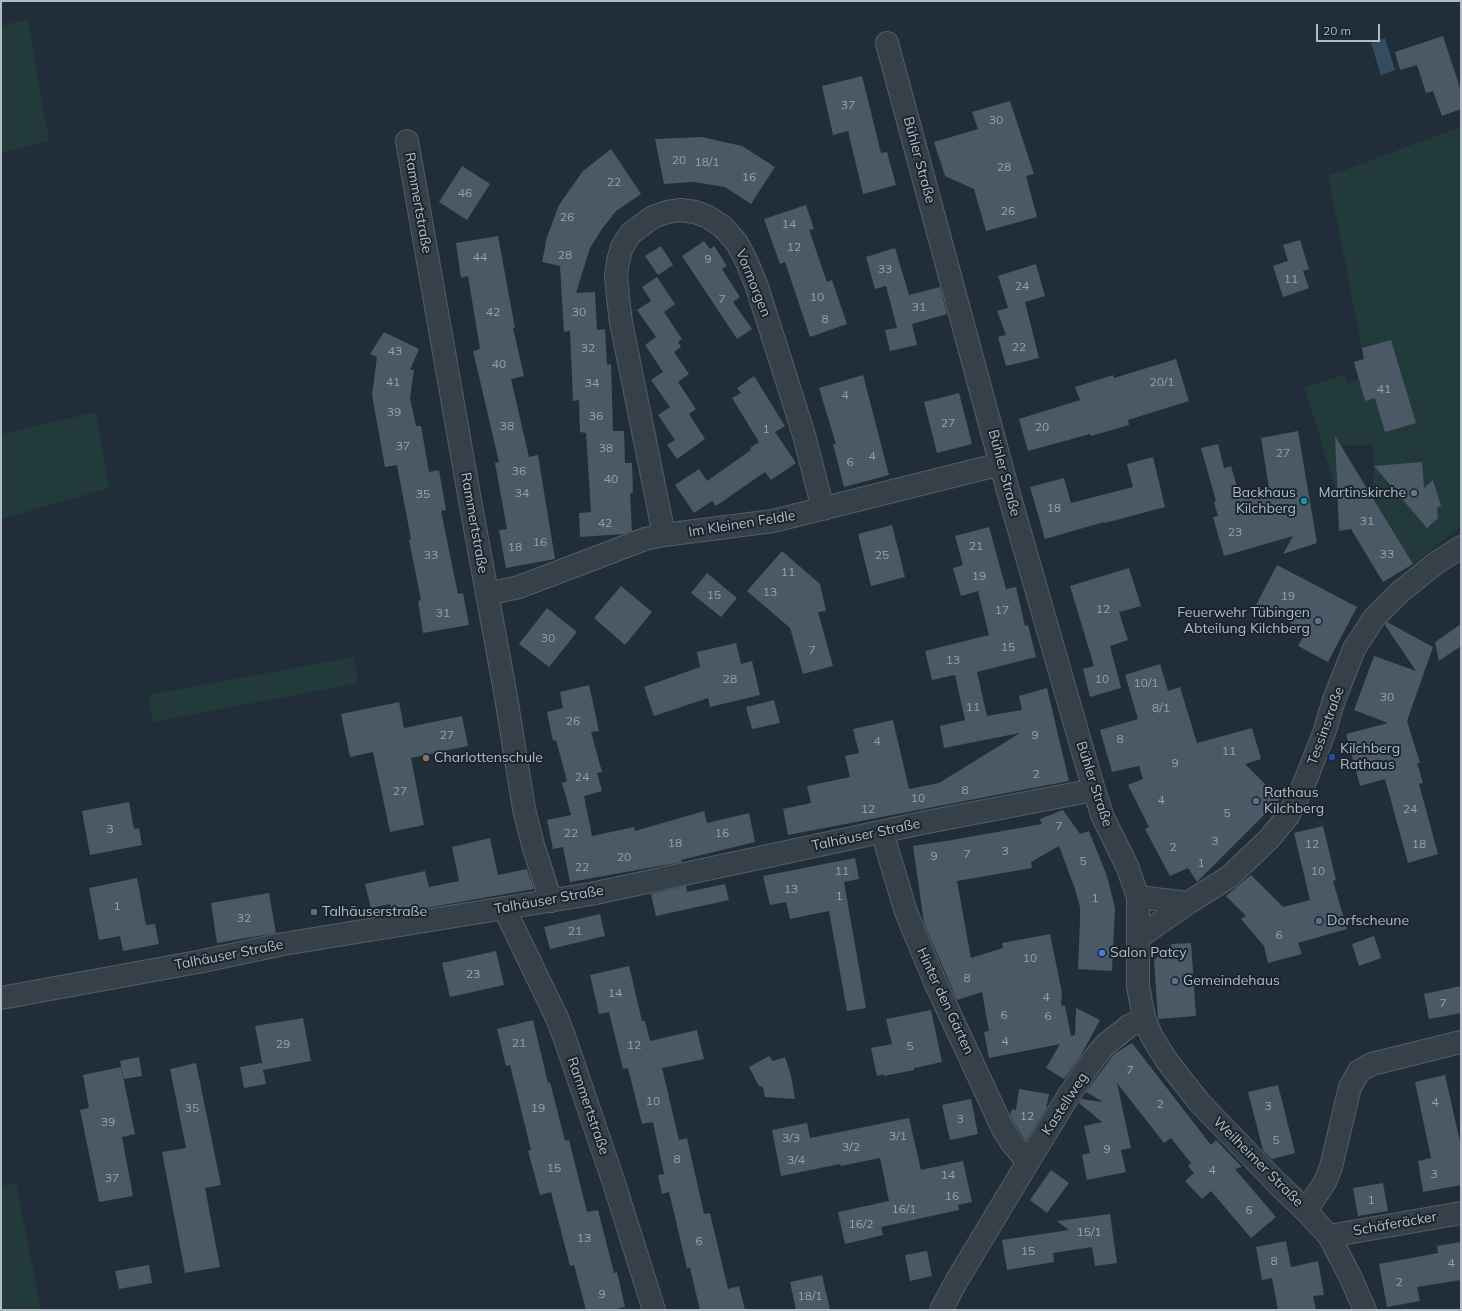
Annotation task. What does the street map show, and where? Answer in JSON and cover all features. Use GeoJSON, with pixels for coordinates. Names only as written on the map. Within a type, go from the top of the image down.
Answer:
{"type":"FeatureCollection","features":[{"type":"Feature","properties":{"kind":"street","name":"Bühler Straße"},"geometry":{"type":"LineString","coordinates":[[887,43],[1001,464],[1094,790],[1103,818],[1127,866],[1138,897]]}},
{"type":"Feature","properties":{"kind":"street","name":"Rammertstraße"},"geometry":{"type":"LineString","coordinates":[[407,141],[486,594],[505,691],[524,809],[533,845],[551,901]]}},
{"type":"Feature","properties":{"kind":"street","name":"Vormorgen"},"geometry":{"type":"LineString","coordinates":[[664,535],[621,322],[616,276],[622,247],[631,233],[653,217],[674,211],[681,210],[695,212],[708,217],[723,227],[736,243],[747,262],[757,287],[804,435],[823,509]]}},
{"type":"Feature","properties":{"kind":"street","name":"Im Kleinen Feldle"},"geometry":{"type":"LineString","coordinates":[[486,594],[519,587],[645,539],[664,535],[773,521],[1001,464]]}},
{"type":"Feature","properties":{"kind":"street","name":"Tessinstraße"},"geometry":{"type":"LineString","coordinates":[[1138,938],[1188,903],[1229,877],[1264,844],[1288,816],[1304,784],[1314,759],[1334,700],[1354,649],[1374,618],[1400,592],[1461,547]]}},
{"type":"Feature","properties":{"kind":"street","name":"Talhäuser Straße"},"geometry":{"type":"LineString","coordinates":[[1,998],[203,961],[283,944],[551,901],[882,832],[1094,790]]}},
{"type":"Feature","properties":{"kind":"street","name":"Hinter den Gärten"},"geometry":{"type":"LineString","coordinates":[[882,832],[906,912],[932,975],[1003,1129],[1012,1143],[1028,1162]]}},
{"type":"Feature","properties":{"kind":"street"},"geometry":{"type":"LineString","coordinates":[[1144,1018],[1138,986],[1138,897],[1188,903]]}},
{"type":"Feature","properties":{"kind":"street","name":"Rammertstraße"},"geometry":{"type":"LineString","coordinates":[[504,908],[566,1039],[654,1310]]}},
{"type":"Feature","properties":{"kind":"street","name":"Kastellweg"},"geometry":{"type":"LineString","coordinates":[[941,1310],[957,1280],[1069,1095],[1105,1045],[1129,1026],[1144,1018]]}},
{"type":"Feature","properties":{"kind":"street","name":"Weilheimer Straße"},"geometry":{"type":"LineString","coordinates":[[1144,1018],[1152,1037],[1167,1061],[1199,1102],[1329,1236],[1350,1276],[1365,1310]]}},
{"type":"Feature","properties":{"kind":"street"},"geometry":{"type":"LineString","coordinates":[[1306,1211],[1325,1182],[1331,1167],[1350,1087],[1359,1071],[1372,1064],[1461,1042]]}},
{"type":"Feature","properties":{"kind":"street","name":"Schäferäcker"},"geometry":{"type":"LineString","coordinates":[[1329,1236],[1461,1212]]}},
{"type":"Feature","properties":{"kind":"green space"},"geometry":{"type":"Polygon","coordinates":[[[28,19],[49,141],[1,153],[1,26],[28,19]]]}},
{"type":"Feature","properties":{"kind":"green space"},"geometry":{"type":"Polygon","coordinates":[[[1461,127],[1461,526],[1413,564],[1374,499],[1373,445],[1336,446],[1337,492],[1304,387],[1344,375],[1347,382],[1358,380],[1354,362],[1364,359],[1328,176],[1461,127]]]}},
{"type":"Feature","properties":{"kind":"green space"},"geometry":{"type":"Polygon","coordinates":[[[96,412],[109,488],[1,519],[1,434],[96,412]]]}},
{"type":"Feature","properties":{"kind":"green space"},"geometry":{"type":"Polygon","coordinates":[[[354,657],[358,683],[153,722],[148,695],[354,657]]]}},
{"type":"Feature","properties":{"kind":"green space"},"geometry":{"type":"Polygon","coordinates":[[[16,1183],[41,1310],[1,1310],[1,1186],[16,1183]]]}},
{"type":"Feature","properties":{"kind":"water"},"geometry":{"type":"Polygon","coordinates":[[[1385,38],[1395,70],[1381,75],[1371,43],[1385,38]]]}},
{"type":"Feature","properties":{"kind":"building"},"geometry":{"type":"Polygon","coordinates":[[[1443,36],[1461,91],[1461,109],[1442,116],[1433,91],[1426,93],[1417,65],[1400,70],[1395,52],[1443,36]]]}},
{"type":"Feature","properties":{"kind":"building"},"geometry":{"type":"Polygon","coordinates":[[[862,76],[881,153],[887,152],[896,185],[863,194],[848,131],[833,135],[822,86],[862,76]]]}},
{"type":"Feature","properties":{"kind":"building"},"geometry":{"type":"Polygon","coordinates":[[[1010,101],[1034,174],[1026,176],[1037,217],[986,231],[974,189],[945,176],[934,142],[978,129],[972,112],[1010,101]]]}},
{"type":"Feature","properties":{"kind":"building"},"geometry":{"type":"Polygon","coordinates":[[[702,137],[742,146],[775,167],[751,204],[725,187],[694,182],[664,184],[655,139],[702,137]]]}},
{"type":"Feature","properties":{"kind":"building"},"geometry":{"type":"Polygon","coordinates":[[[611,149],[641,194],[616,211],[602,229],[590,248],[576,293],[595,292],[597,330],[605,329],[607,365],[611,364],[613,431],[624,431],[625,463],[632,463],[633,493],[630,493],[632,531],[624,534],[580,537],[579,513],[591,512],[586,433],[580,432],[579,400],[573,401],[570,331],[564,332],[560,266],[542,262],[547,237],[559,205],[583,171],[611,149]]]}},
{"type":"Feature","properties":{"kind":"building"},"geometry":{"type":"Polygon","coordinates":[[[462,166],[490,184],[467,220],[439,202],[462,166]]]}},
{"type":"Feature","properties":{"kind":"building"},"geometry":{"type":"Polygon","coordinates":[[[806,205],[814,229],[809,230],[827,282],[832,280],[847,324],[810,337],[785,262],[780,264],[764,219],[806,205]]]}},
{"type":"Feature","properties":{"kind":"building"},"geometry":{"type":"Polygon","coordinates":[[[498,236],[515,328],[513,328],[524,376],[511,379],[529,457],[538,455],[555,559],[506,568],[499,530],[507,529],[495,463],[499,462],[473,351],[480,349],[468,276],[461,278],[456,243],[498,236]]]}},
{"type":"Feature","properties":{"kind":"building"},"geometry":{"type":"Polygon","coordinates":[[[1300,240],[1309,269],[1303,271],[1309,288],[1283,297],[1273,266],[1288,261],[1283,245],[1300,240]]]}},
{"type":"Feature","properties":{"kind":"building"},"geometry":{"type":"Polygon","coordinates":[[[704,241],[710,249],[714,246],[727,266],[722,269],[740,297],[733,302],[752,329],[737,339],[682,256],[704,241]]]}},
{"type":"Feature","properties":{"kind":"building"},"geometry":{"type":"Polygon","coordinates":[[[661,246],[673,265],[658,275],[645,256],[661,246]]]}},
{"type":"Feature","properties":{"kind":"building"},"geometry":{"type":"Polygon","coordinates":[[[895,248],[909,295],[940,287],[947,314],[912,324],[917,345],[890,351],[885,330],[897,328],[886,286],[875,289],[866,257],[895,248]]]}},
{"type":"Feature","properties":{"kind":"building"},"geometry":{"type":"Polygon","coordinates":[[[1036,264],[1045,296],[1025,302],[1039,358],[1006,366],[998,337],[1006,335],[997,311],[1008,308],[998,276],[1036,264]]]}},
{"type":"Feature","properties":{"kind":"building"},"geometry":{"type":"Polygon","coordinates":[[[657,277],[675,304],[664,312],[682,339],[678,342],[681,347],[674,352],[689,374],[678,382],[696,409],[689,414],[705,439],[677,459],[667,445],[675,440],[658,415],[670,407],[651,380],[663,372],[645,345],[656,337],[637,310],[651,301],[642,287],[657,277]]]}},
{"type":"Feature","properties":{"kind":"building"},"geometry":{"type":"Polygon","coordinates":[[[384,332],[419,349],[410,370],[414,370],[410,398],[416,426],[421,426],[429,472],[439,470],[446,510],[441,511],[458,594],[463,593],[469,625],[423,633],[418,601],[421,600],[409,540],[411,539],[397,465],[385,467],[372,395],[377,357],[370,354],[384,332]]]}},
{"type":"Feature","properties":{"kind":"building"},"geometry":{"type":"Polygon","coordinates":[[[1391,340],[1416,423],[1385,432],[1375,398],[1365,401],[1354,362],[1364,359],[1362,348],[1391,340]]]}},
{"type":"Feature","properties":{"kind":"building"},"geometry":{"type":"Polygon","coordinates":[[[1176,359],[1189,401],[1128,420],[1129,425],[1028,451],[1019,419],[1080,400],[1075,387],[1113,375],[1114,378],[1176,359]]]}},
{"type":"Feature","properties":{"kind":"building"},"geometry":{"type":"Polygon","coordinates":[[[863,375],[889,475],[844,487],[833,444],[836,444],[819,388],[863,375]]]}},
{"type":"Feature","properties":{"kind":"building"},"geometry":{"type":"Polygon","coordinates":[[[754,376],[785,426],[775,432],[796,463],[771,480],[765,472],[716,506],[712,501],[694,513],[675,485],[699,469],[707,481],[751,450],[750,448],[759,442],[732,398],[741,393],[737,388],[754,376]]]}},
{"type":"Feature","properties":{"kind":"building"},"geometry":{"type":"Polygon","coordinates":[[[959,393],[972,444],[937,453],[924,402],[959,393]]]}},
{"type":"Feature","properties":{"kind":"building"},"geometry":{"type":"Polygon","coordinates":[[[1298,431],[1317,543],[1283,554],[1293,536],[1224,556],[1213,517],[1218,516],[1214,502],[1216,501],[1201,448],[1218,444],[1224,468],[1231,466],[1239,494],[1269,488],[1261,438],[1298,431]]]}},
{"type":"Feature","properties":{"kind":"building"},"geometry":{"type":"Polygon","coordinates":[[[1335,436],[1413,564],[1383,582],[1351,529],[1339,531],[1335,436]]]}},
{"type":"Feature","properties":{"kind":"building"},"geometry":{"type":"Polygon","coordinates":[[[1153,457],[1165,507],[1105,523],[1104,522],[1045,539],[1030,487],[1064,478],[1071,503],[1133,487],[1127,464],[1153,457]]]}},
{"type":"Feature","properties":{"kind":"building","name":"Martinskirche"},"geometry":{"type":"Polygon","coordinates":[[[1422,462],[1424,488],[1433,480],[1441,506],[1437,508],[1438,518],[1427,528],[1374,466],[1422,462]]]}},
{"type":"Feature","properties":{"kind":"building"},"geometry":{"type":"Polygon","coordinates":[[[892,525],[905,577],[871,586],[858,534],[892,525]]]}},
{"type":"Feature","properties":{"kind":"building"},"geometry":{"type":"Polygon","coordinates":[[[989,527],[1006,589],[1016,587],[1025,626],[1028,625],[1036,657],[977,672],[987,716],[1022,710],[1019,696],[1047,688],[1069,781],[788,835],[783,809],[811,803],[807,786],[850,777],[845,756],[859,753],[853,729],[893,720],[909,789],[939,783],[1020,733],[944,748],[940,726],[965,720],[955,675],[932,680],[925,651],[989,635],[978,591],[961,596],[953,568],[963,565],[955,536],[989,527]]]}},
{"type":"Feature","properties":{"kind":"building"},"geometry":{"type":"Polygon","coordinates":[[[782,551],[820,584],[826,611],[818,612],[833,666],[803,674],[790,628],[747,591],[782,551]]]}},
{"type":"Feature","properties":{"kind":"building"},"geometry":{"type":"Polygon","coordinates":[[[1277,565],[1357,607],[1328,662],[1298,646],[1306,631],[1256,605],[1277,565]]]}},
{"type":"Feature","properties":{"kind":"building"},"geometry":{"type":"Polygon","coordinates":[[[1129,568],[1141,606],[1119,612],[1128,640],[1110,646],[1121,688],[1090,697],[1083,669],[1094,666],[1070,586],[1129,568]]]}},
{"type":"Feature","properties":{"kind":"building"},"geometry":{"type":"Polygon","coordinates":[[[707,573],[737,598],[721,617],[691,593],[707,573]]]}},
{"type":"Feature","properties":{"kind":"building"},"geometry":{"type":"Polygon","coordinates":[[[621,586],[652,612],[625,645],[594,618],[621,586]]]}},
{"type":"Feature","properties":{"kind":"building"},"geometry":{"type":"Polygon","coordinates":[[[547,608],[577,632],[549,667],[519,644],[547,608]]]}},
{"type":"Feature","properties":{"kind":"building"},"geometry":{"type":"Polygon","coordinates":[[[1387,622],[1433,647],[1407,721],[1420,763],[1417,763],[1423,783],[1419,784],[1438,854],[1408,863],[1385,779],[1360,786],[1346,734],[1388,723],[1354,710],[1374,656],[1416,671],[1385,625],[1387,622]]]}},
{"type":"Feature","properties":{"kind":"building"},"geometry":{"type":"Polygon","coordinates":[[[1461,624],[1461,646],[1439,661],[1435,642],[1461,624]]]}},
{"type":"Feature","properties":{"kind":"building"},"geometry":{"type":"Polygon","coordinates":[[[736,643],[741,664],[752,661],[760,695],[710,707],[708,698],[654,716],[644,687],[700,667],[697,652],[736,643]]]}},
{"type":"Feature","properties":{"kind":"building"},"geometry":{"type":"Polygon","coordinates":[[[1160,664],[1168,691],[1180,687],[1197,743],[1252,728],[1261,759],[1245,764],[1280,799],[1197,882],[1188,868],[1170,876],[1145,829],[1149,827],[1128,785],[1143,779],[1139,766],[1112,772],[1100,730],[1138,719],[1125,675],[1160,664]]]}},
{"type":"Feature","properties":{"kind":"building"},"geometry":{"type":"Polygon","coordinates":[[[589,685],[599,731],[591,732],[602,772],[597,773],[602,791],[584,796],[592,836],[634,827],[635,831],[704,811],[707,823],[749,813],[755,842],[681,860],[682,862],[570,882],[563,847],[553,849],[547,820],[571,815],[562,783],[567,781],[556,740],[553,741],[547,712],[563,708],[560,692],[589,685]]]}},
{"type":"Feature","properties":{"kind":"building"},"geometry":{"type":"Polygon","coordinates":[[[774,700],[780,723],[752,729],[746,707],[774,700]]]}},
{"type":"Feature","properties":{"kind":"building"},"geometry":{"type":"Polygon","coordinates":[[[399,702],[404,728],[462,716],[468,746],[411,758],[424,825],[390,832],[373,752],[350,757],[341,714],[399,702]]]}},
{"type":"Feature","properties":{"kind":"building"},"geometry":{"type":"Polygon","coordinates":[[[129,802],[134,829],[139,828],[142,845],[90,855],[82,811],[129,802]]]}},
{"type":"Feature","properties":{"kind":"building"},"geometry":{"type":"Polygon","coordinates":[[[1063,810],[1080,834],[1089,831],[1107,876],[1115,908],[1112,971],[1078,969],[1080,907],[1059,846],[1031,862],[1032,868],[957,881],[971,958],[1003,948],[1002,943],[1050,934],[1062,993],[1061,1005],[1065,1006],[1071,1036],[1075,1035],[1076,1008],[1100,1020],[1080,1057],[1064,1079],[1046,1068],[1060,1044],[989,1058],[984,1032],[989,1031],[982,992],[957,1000],[924,923],[913,846],[1042,824],[1040,819],[1063,810]]]}},
{"type":"Feature","properties":{"kind":"building"},"geometry":{"type":"Polygon","coordinates":[[[1323,826],[1336,880],[1333,881],[1347,929],[1298,943],[1302,954],[1268,963],[1264,946],[1241,919],[1246,916],[1226,896],[1251,875],[1283,907],[1310,900],[1294,833],[1323,826]]]}},
{"type":"Feature","properties":{"kind":"building"},"geometry":{"type":"Polygon","coordinates":[[[490,838],[498,875],[527,869],[534,889],[403,912],[403,909],[392,911],[390,904],[371,908],[365,884],[425,871],[429,887],[459,881],[452,847],[490,838]]]}},
{"type":"Feature","properties":{"kind":"building"},"geometry":{"type":"Polygon","coordinates":[[[855,858],[859,879],[844,882],[866,1008],[847,1011],[829,911],[790,919],[786,902],[770,905],[763,876],[855,858]]]}},
{"type":"Feature","properties":{"kind":"building"},"geometry":{"type":"Polygon","coordinates":[[[137,878],[146,925],[155,924],[159,944],[123,951],[120,936],[99,940],[89,888],[137,878]]]}},
{"type":"Feature","properties":{"kind":"building"},"geometry":{"type":"Polygon","coordinates":[[[725,884],[729,900],[656,916],[651,894],[686,886],[687,892],[725,884]]]}},
{"type":"Feature","properties":{"kind":"building"},"geometry":{"type":"Polygon","coordinates":[[[269,893],[276,933],[217,943],[211,903],[269,893]]]}},
{"type":"Feature","properties":{"kind":"building"},"geometry":{"type":"Polygon","coordinates":[[[600,914],[605,936],[550,949],[544,927],[600,914]]]}},
{"type":"Feature","properties":{"kind":"building"},"geometry":{"type":"Polygon","coordinates":[[[1374,936],[1381,958],[1359,966],[1352,944],[1374,936]]]}},
{"type":"Feature","properties":{"kind":"building","name":"Gemeindehaus"},"geometry":{"type":"Polygon","coordinates":[[[1191,943],[1196,1016],[1158,1019],[1154,960],[1172,944],[1191,943]]]}},
{"type":"Feature","properties":{"kind":"building"},"geometry":{"type":"Polygon","coordinates":[[[496,951],[504,985],[450,997],[442,963],[496,951]]]}},
{"type":"Feature","properties":{"kind":"building"},"geometry":{"type":"Polygon","coordinates":[[[629,966],[642,1021],[645,1021],[650,1041],[697,1030],[704,1059],[662,1068],[679,1140],[687,1138],[704,1214],[710,1213],[728,1289],[739,1286],[745,1310],[700,1310],[690,1268],[687,1268],[669,1192],[662,1194],[658,1175],[664,1174],[653,1122],[642,1124],[628,1068],[623,1069],[609,1012],[599,1014],[590,975],[629,966]]]}},
{"type":"Feature","properties":{"kind":"building"},"geometry":{"type":"Polygon","coordinates":[[[1461,986],[1461,1013],[1429,1019],[1424,994],[1461,986]]]}},
{"type":"Feature","properties":{"kind":"building"},"geometry":{"type":"Polygon","coordinates":[[[931,1010],[942,1062],[914,1068],[914,1070],[877,1076],[871,1048],[892,1044],[886,1019],[931,1010]]]}},
{"type":"Feature","properties":{"kind":"building"},"geometry":{"type":"Polygon","coordinates":[[[303,1018],[311,1061],[263,1070],[266,1084],[244,1088],[240,1067],[262,1063],[263,1067],[255,1026],[303,1018]]]}},
{"type":"Feature","properties":{"kind":"building"},"geometry":{"type":"Polygon","coordinates":[[[533,1020],[548,1083],[550,1082],[565,1141],[569,1140],[587,1212],[598,1210],[614,1273],[617,1272],[625,1307],[613,1310],[586,1310],[574,1265],[570,1266],[551,1192],[540,1195],[528,1151],[531,1150],[510,1065],[506,1066],[497,1029],[533,1020]]]}},
{"type":"Feature","properties":{"kind":"building"},"geometry":{"type":"Polygon","coordinates":[[[1132,1043],[1211,1145],[1216,1140],[1242,1167],[1235,1169],[1276,1217],[1251,1238],[1211,1191],[1202,1199],[1185,1181],[1194,1173],[1188,1166],[1191,1163],[1171,1138],[1164,1143],[1117,1083],[1131,1148],[1121,1150],[1126,1172],[1087,1180],[1082,1155],[1090,1153],[1084,1126],[1102,1122],[1079,1103],[1081,1099],[1103,1102],[1086,1092],[1114,1054],[1132,1043]]]}},
{"type":"Feature","properties":{"kind":"building"},"geometry":{"type":"Polygon","coordinates":[[[769,1056],[773,1061],[785,1057],[791,1076],[795,1099],[765,1097],[763,1087],[759,1086],[749,1067],[769,1056]]]}},
{"type":"Feature","properties":{"kind":"building"},"geometry":{"type":"Polygon","coordinates":[[[139,1057],[142,1076],[124,1079],[120,1061],[139,1057]]]}},
{"type":"Feature","properties":{"kind":"building"},"geometry":{"type":"Polygon","coordinates":[[[196,1063],[221,1185],[205,1188],[220,1267],[185,1273],[162,1152],[186,1148],[170,1069],[196,1063]]]}},
{"type":"Feature","properties":{"kind":"building"},"geometry":{"type":"Polygon","coordinates":[[[121,1067],[135,1134],[122,1137],[133,1196],[99,1202],[80,1110],[89,1108],[83,1075],[121,1067]]]}},
{"type":"Feature","properties":{"kind":"building"},"geometry":{"type":"Polygon","coordinates":[[[1445,1075],[1461,1146],[1461,1185],[1423,1192],[1418,1161],[1431,1158],[1415,1082],[1445,1075]]]}},
{"type":"Feature","properties":{"kind":"building"},"geometry":{"type":"Polygon","coordinates":[[[1278,1085],[1295,1153],[1272,1159],[1263,1150],[1248,1092],[1278,1085]]]}},
{"type":"Feature","properties":{"kind":"building"},"geometry":{"type":"Polygon","coordinates":[[[1019,1089],[1049,1094],[1046,1109],[1026,1141],[1010,1115],[1012,1109],[1016,1110],[1019,1089]]]}},
{"type":"Feature","properties":{"kind":"building"},"geometry":{"type":"Polygon","coordinates":[[[971,1099],[978,1134],[950,1140],[942,1105],[971,1099]]]}},
{"type":"Feature","properties":{"kind":"building"},"geometry":{"type":"Polygon","coordinates":[[[909,1118],[921,1170],[963,1161],[972,1202],[958,1205],[959,1210],[881,1227],[883,1235],[845,1244],[838,1212],[889,1201],[880,1158],[841,1166],[840,1164],[781,1176],[772,1130],[807,1123],[810,1138],[909,1118]]]}},
{"type":"Feature","properties":{"kind":"building"},"geometry":{"type":"Polygon","coordinates":[[[1051,1170],[1069,1183],[1047,1213],[1030,1200],[1051,1170]]]}},
{"type":"Feature","properties":{"kind":"building"},"geometry":{"type":"Polygon","coordinates":[[[1383,1183],[1388,1211],[1358,1216],[1353,1188],[1383,1183]]]}},
{"type":"Feature","properties":{"kind":"building"},"geometry":{"type":"Polygon","coordinates":[[[1110,1214],[1117,1263],[1095,1266],[1092,1247],[1053,1253],[1054,1262],[1007,1270],[1002,1240],[1069,1230],[1057,1221],[1110,1214]]]}},
{"type":"Feature","properties":{"kind":"building"},"geometry":{"type":"Polygon","coordinates":[[[1286,1241],[1291,1267],[1318,1261],[1324,1295],[1313,1296],[1316,1310],[1278,1310],[1272,1278],[1262,1280],[1256,1247],[1286,1241]]]}},
{"type":"Feature","properties":{"kind":"building"},"geometry":{"type":"Polygon","coordinates":[[[1461,1242],[1461,1280],[1417,1287],[1420,1301],[1387,1307],[1379,1264],[1438,1253],[1437,1246],[1461,1242]]]}},
{"type":"Feature","properties":{"kind":"building"},"geometry":{"type":"Polygon","coordinates":[[[927,1251],[932,1276],[910,1281],[905,1255],[927,1251]]]}},
{"type":"Feature","properties":{"kind":"building"},"geometry":{"type":"Polygon","coordinates":[[[149,1265],[152,1283],[119,1289],[115,1271],[149,1265]]]}},
{"type":"Feature","properties":{"kind":"building"},"geometry":{"type":"Polygon","coordinates":[[[822,1275],[830,1310],[796,1310],[790,1282],[822,1275]]]}},
{"type":"Feature","properties":{"kind":"place","name":"Martinskirche"},"geometry":{"type":"Point","coordinates":[1414,493]}},
{"type":"Feature","properties":{"kind":"place","name":"Backhaus Kilchberg"},"geometry":{"type":"Point","coordinates":[1304,501]}},
{"type":"Feature","properties":{"kind":"place","name":"Feuerwehr Tübingen Abteilung Kilchberg"},"geometry":{"type":"Point","coordinates":[1318,621]}},
{"type":"Feature","properties":{"kind":"place","name":"Kilchberg Rathaus"},"geometry":{"type":"Point","coordinates":[1332,757]}},
{"type":"Feature","properties":{"kind":"place","name":"Charlottenschule"},"geometry":{"type":"Point","coordinates":[426,758]}},
{"type":"Feature","properties":{"kind":"place","name":"Rathaus Kilchberg"},"geometry":{"type":"Point","coordinates":[1256,801]}},
{"type":"Feature","properties":{"kind":"place","name":"Talhäuserstraße"},"geometry":{"type":"Point","coordinates":[314,912]}},
{"type":"Feature","properties":{"kind":"place","name":"Dorfscheune"},"geometry":{"type":"Point","coordinates":[1319,921]}},
{"type":"Feature","properties":{"kind":"place","name":"Salon Patcy"},"geometry":{"type":"Point","coordinates":[1102,953]}},
{"type":"Feature","properties":{"kind":"place","name":"Gemeindehaus"},"geometry":{"type":"Point","coordinates":[1175,981]}}]}
